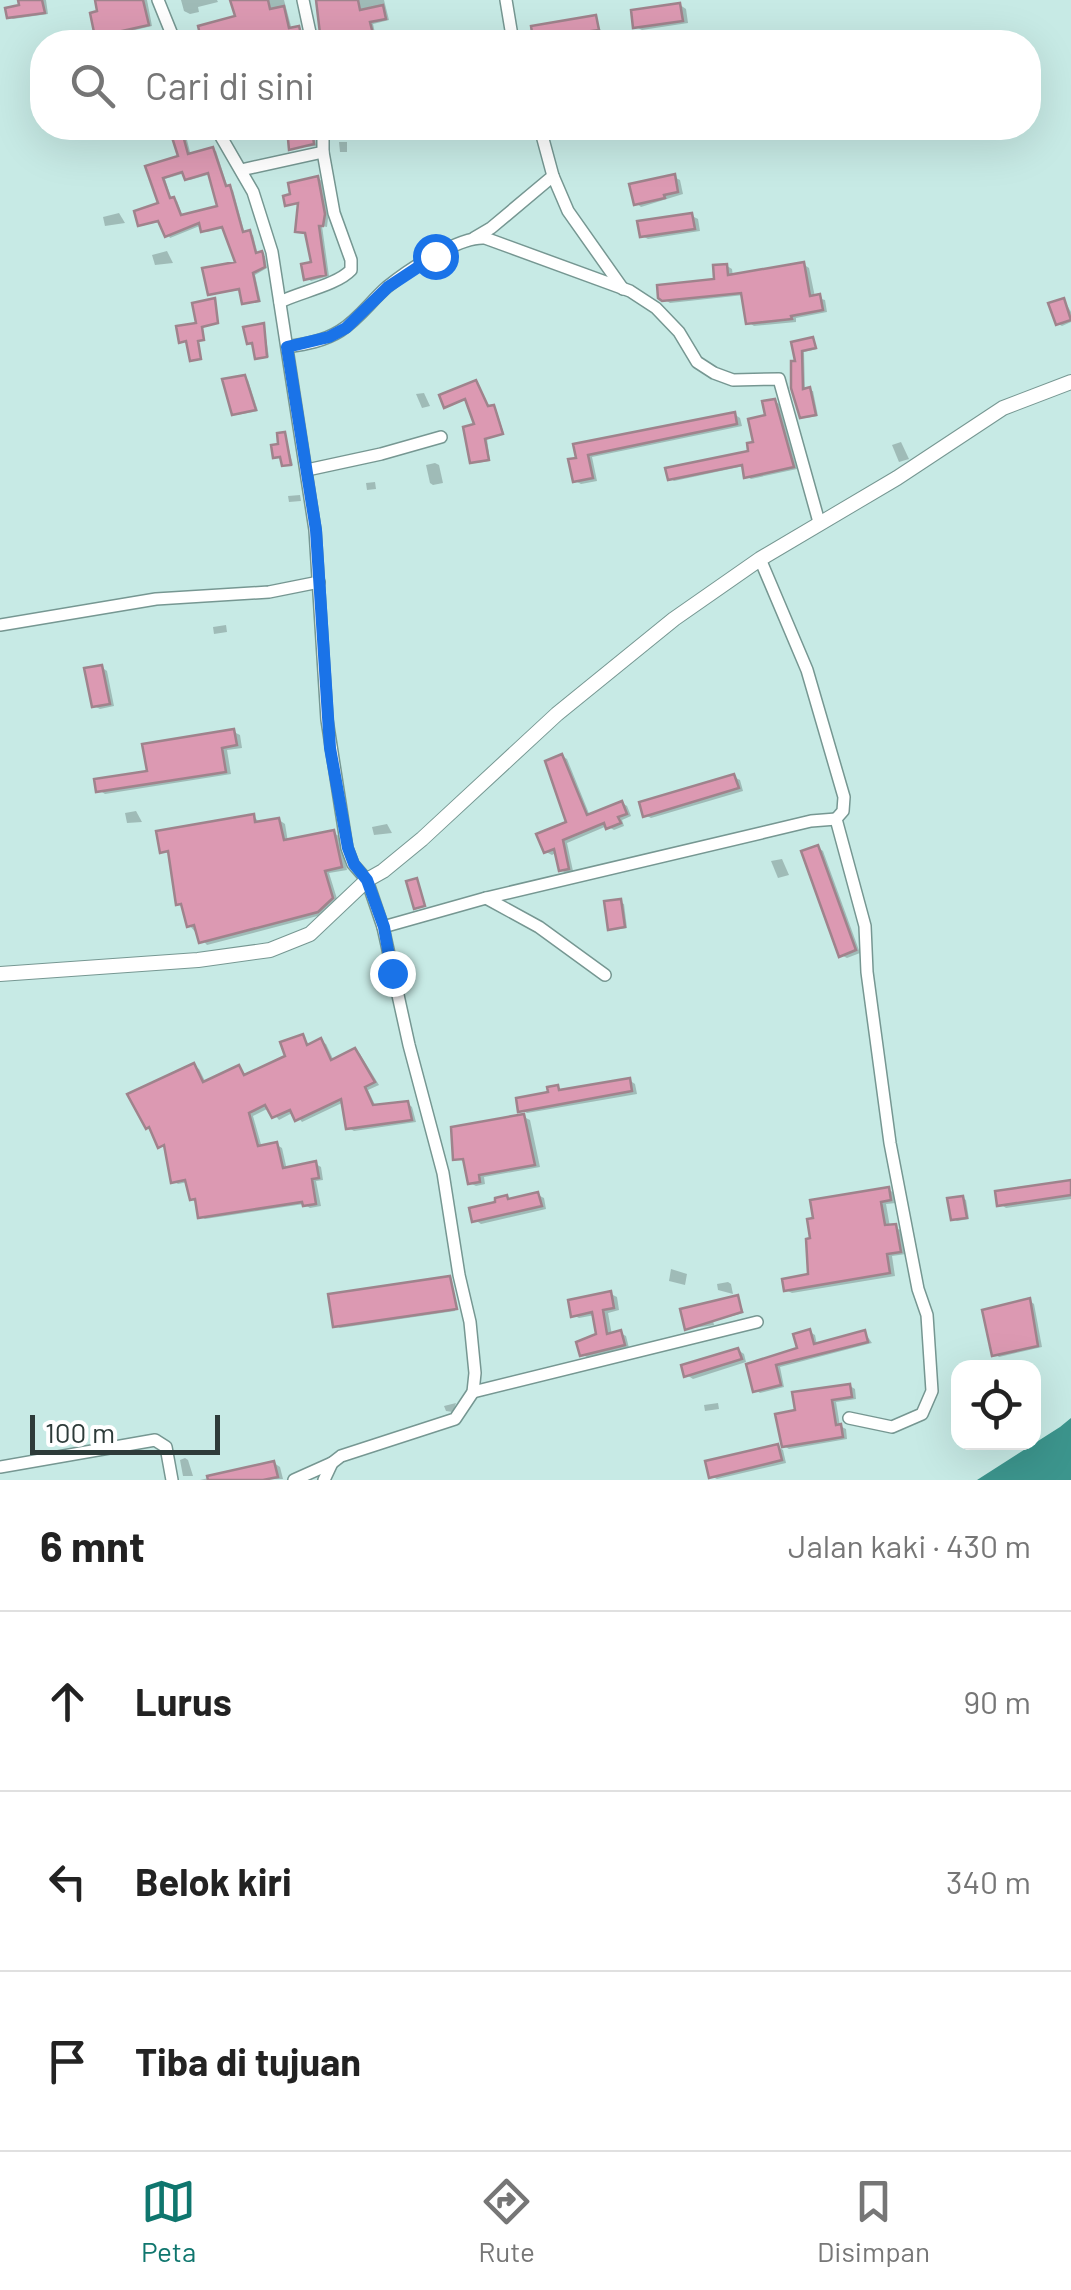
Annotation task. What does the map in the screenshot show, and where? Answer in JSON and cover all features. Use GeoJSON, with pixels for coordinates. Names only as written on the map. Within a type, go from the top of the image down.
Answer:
{"type":"FeatureCollection","features":[{"type":"Feature","properties":{"kind":"street"},"geometry":{"type":"LineString","coordinates":[[158,0],[170,30]]}},
{"type":"Feature","properties":{"kind":"street"},"geometry":{"type":"LineString","coordinates":[[303,0],[309,30]]}},
{"type":"Feature","properties":{"kind":"street"},"geometry":{"type":"LineString","coordinates":[[506,0],[512,30]]}},
{"type":"Feature","properties":{"kind":"street"},"geometry":{"type":"LineString","coordinates":[[223,140],[264,220],[307,470],[330,748],[348,848],[354,864],[367,880],[384,927],[408,1045],[444,1174],[474,1357],[473,1392],[455,1419],[351,1452],[294,1480]]}},
{"type":"Feature","properties":{"kind":"street"},"geometry":{"type":"LineString","coordinates":[[280,302],[338,280],[351,270],[334,213],[324,140]]}},
{"type":"Feature","properties":{"kind":"street"},"geometry":{"type":"LineString","coordinates":[[543,140],[568,211],[623,288]]}},
{"type":"Feature","properties":{"kind":"street"},"geometry":{"type":"LineString","coordinates":[[241,170],[323,152]]}},
{"type":"Feature","properties":{"kind":"street"},"geometry":{"type":"LineString","coordinates":[[287,347],[329,337],[346,328],[388,287],[435,256],[490,228],[553,176]]}},
{"type":"Feature","properties":{"kind":"street"},"geometry":{"type":"LineString","coordinates":[[474,238],[485,238],[623,288],[656,308],[679,332],[697,362],[714,373],[734,380],[779,380],[819,522]]}},
{"type":"Feature","properties":{"kind":"street"},"geometry":{"type":"LineString","coordinates":[[0,974],[153,966],[270,950],[310,934],[601,677],[674,619],[760,559],[1016,402],[1071,382]]}},
{"type":"Feature","properties":{"kind":"street"},"geometry":{"type":"LineString","coordinates":[[307,470],[440,437]]}},
{"type":"Feature","properties":{"kind":"street"},"geometry":{"type":"LineString","coordinates":[[384,927],[486,898],[811,821],[836,819],[843,811],[844,798],[828,732],[786,614],[760,559]]}},
{"type":"Feature","properties":{"kind":"street"},"geometry":{"type":"LineString","coordinates":[[0,626],[156,598],[269,592],[319,582]]}},
{"type":"Feature","properties":{"kind":"street"},"geometry":{"type":"LineString","coordinates":[[836,819],[864,926],[866,972],[890,1143],[926,1315],[932,1375],[928,1406],[907,1422],[892,1427],[848,1418]]}},
{"type":"Feature","properties":{"kind":"street"},"geometry":{"type":"LineString","coordinates":[[486,898],[538,927],[605,976]]}},
{"type":"Feature","properties":{"kind":"street"},"geometry":{"type":"LineString","coordinates":[[473,1392],[756,1322]]}},
{"type":"Feature","properties":{"kind":"street"},"geometry":{"type":"LineString","coordinates":[[0,1467],[155,1440],[166,1447],[172,1480]]}},
{"type":"Feature","properties":{"kind":"street"},"geometry":{"type":"LineString","coordinates":[[324,1480],[332,1463]]}},
{"type":"Feature","properties":{"kind":"water"},"geometry":{"type":"Polygon","coordinates":[[[1071,1418],[1071,1480],[977,1480],[1024,1450],[1041,1450],[1041,1439],[1071,1418]]]}},
{"type":"Feature","properties":{"kind":"building"},"geometry":{"type":"Polygon","coordinates":[[[18,0],[42,0],[45,13],[7,18],[5,8],[19,5],[18,0]]]}},
{"type":"Feature","properties":{"kind":"building"},"geometry":{"type":"Polygon","coordinates":[[[95,0],[143,0],[149,25],[94,30],[90,13],[97,11],[95,0]]]}},
{"type":"Feature","properties":{"kind":"building"},"geometry":{"type":"Polygon","coordinates":[[[230,0],[268,0],[270,9],[284,6],[289,28],[299,26],[300,30],[199,30],[198,26],[235,16],[230,0]]]}},
{"type":"Feature","properties":{"kind":"building"},"geometry":{"type":"Polygon","coordinates":[[[316,0],[358,0],[360,10],[383,5],[386,19],[370,22],[372,30],[320,30],[316,0]]]}},
{"type":"Feature","properties":{"kind":"building"},"geometry":{"type":"Polygon","coordinates":[[[680,3],[683,21],[633,28],[631,10],[680,3]]]}},
{"type":"Feature","properties":{"kind":"building"},"geometry":{"type":"Polygon","coordinates":[[[596,15],[599,30],[532,30],[531,26],[596,15]]]}},
{"type":"Feature","properties":{"kind":"building"},"geometry":{"type":"Polygon","coordinates":[[[173,140],[184,140],[188,154],[213,147],[226,186],[230,185],[243,232],[250,230],[256,253],[263,254],[265,267],[253,273],[259,301],[242,304],[239,289],[208,295],[202,268],[235,262],[222,227],[201,232],[199,223],[165,237],[158,221],[138,226],[134,211],[158,203],[145,166],[178,156],[173,140]],[[182,172],[163,178],[181,215],[217,206],[208,173],[185,180],[182,172]]]}},
{"type":"Feature","properties":{"kind":"building"},"geometry":{"type":"Polygon","coordinates":[[[288,140],[314,140],[314,144],[289,150],[288,140]]]}},
{"type":"Feature","properties":{"kind":"building"},"geometry":{"type":"Polygon","coordinates":[[[675,174],[678,192],[634,205],[629,184],[675,174]]]}},
{"type":"Feature","properties":{"kind":"building"},"geometry":{"type":"Polygon","coordinates":[[[318,176],[325,214],[323,226],[319,226],[326,275],[304,280],[301,264],[311,262],[305,233],[295,232],[298,203],[285,206],[283,196],[290,194],[288,183],[318,176]]]}},
{"type":"Feature","properties":{"kind":"building"},"geometry":{"type":"Polygon","coordinates":[[[692,213],[695,229],[640,237],[637,221],[692,213]]]}},
{"type":"Feature","properties":{"kind":"building"},"geometry":{"type":"Polygon","coordinates":[[[804,262],[810,296],[820,294],[823,310],[791,316],[792,319],[746,324],[741,293],[662,301],[658,298],[657,285],[714,279],[713,265],[727,264],[728,275],[804,262]]]}},
{"type":"Feature","properties":{"kind":"building"},"geometry":{"type":"Polygon","coordinates":[[[215,298],[218,323],[202,327],[204,340],[198,341],[201,359],[190,361],[186,341],[179,343],[176,326],[196,323],[192,303],[215,298]]]}},
{"type":"Feature","properties":{"kind":"building"},"geometry":{"type":"Polygon","coordinates":[[[1064,298],[1071,320],[1056,325],[1048,303],[1064,298]]]}},
{"type":"Feature","properties":{"kind":"building"},"geometry":{"type":"Polygon","coordinates":[[[264,323],[267,357],[255,359],[243,327],[264,323]]]}},
{"type":"Feature","properties":{"kind":"building"},"geometry":{"type":"Polygon","coordinates":[[[813,337],[816,348],[802,351],[803,389],[810,387],[816,415],[800,418],[791,388],[791,361],[795,361],[791,342],[813,337]]]}},
{"type":"Feature","properties":{"kind":"building"},"geometry":{"type":"Polygon","coordinates":[[[245,375],[256,410],[232,415],[222,379],[245,375]]]}},
{"type":"Feature","properties":{"kind":"building"},"geometry":{"type":"Polygon","coordinates":[[[476,380],[488,406],[494,405],[503,434],[485,439],[489,460],[470,463],[463,427],[474,424],[465,399],[444,408],[439,395],[476,380]]]}},
{"type":"Feature","properties":{"kind":"building"},"geometry":{"type":"Polygon","coordinates":[[[775,399],[794,467],[744,478],[742,465],[668,480],[665,468],[748,451],[747,443],[753,442],[748,419],[765,415],[762,401],[775,399]]]}},
{"type":"Feature","properties":{"kind":"building"},"geometry":{"type":"Polygon","coordinates":[[[735,412],[737,424],[588,455],[593,478],[573,482],[568,459],[576,458],[573,444],[735,412]]]}},
{"type":"Feature","properties":{"kind":"building"},"geometry":{"type":"Polygon","coordinates":[[[285,432],[291,465],[282,466],[280,457],[273,458],[271,445],[278,444],[277,433],[285,432]]]}},
{"type":"Feature","properties":{"kind":"building"},"geometry":{"type":"Polygon","coordinates":[[[102,665],[110,704],[92,707],[84,668],[102,665]]]}},
{"type":"Feature","properties":{"kind":"building"},"geometry":{"type":"Polygon","coordinates":[[[234,729],[237,745],[222,748],[226,772],[96,792],[94,779],[147,771],[142,744],[234,729]]]}},
{"type":"Feature","properties":{"kind":"building"},"geometry":{"type":"Polygon","coordinates":[[[562,754],[587,815],[622,801],[627,814],[618,817],[621,823],[606,829],[604,823],[563,840],[569,869],[559,871],[554,849],[544,853],[536,834],[566,822],[545,761],[562,754]]]}},
{"type":"Feature","properties":{"kind":"building"},"geometry":{"type":"Polygon","coordinates":[[[734,774],[739,788],[643,817],[639,802],[734,774]]]}},
{"type":"Feature","properties":{"kind":"building"},"geometry":{"type":"Polygon","coordinates":[[[254,814],[255,822],[279,818],[284,840],[334,830],[342,867],[325,871],[333,898],[318,912],[199,943],[194,925],[187,927],[181,904],[176,905],[168,851],[160,853],[156,831],[254,814]]]}},
{"type":"Feature","properties":{"kind":"building"},"geometry":{"type":"Polygon","coordinates":[[[818,845],[856,950],[839,957],[801,851],[818,845]]]}},
{"type":"Feature","properties":{"kind":"building"},"geometry":{"type":"Polygon","coordinates":[[[417,878],[425,906],[414,909],[406,881],[417,878]]]}},
{"type":"Feature","properties":{"kind":"building"},"geometry":{"type":"Polygon","coordinates":[[[621,899],[625,927],[608,930],[604,901],[621,899]]]}},
{"type":"Feature","properties":{"kind":"building"},"geometry":{"type":"Polygon","coordinates":[[[303,1034],[307,1045],[321,1038],[331,1060],[355,1048],[375,1082],[365,1087],[373,1105],[408,1101],[412,1120],[346,1129],[341,1099],[295,1121],[290,1110],[272,1118],[265,1105],[249,1113],[258,1146],[277,1142],[283,1168],[316,1161],[319,1178],[312,1179],[316,1204],[303,1206],[302,1202],[198,1218],[195,1199],[190,1200],[185,1180],[171,1183],[164,1145],[158,1148],[127,1094],[194,1063],[203,1082],[239,1065],[244,1075],[285,1056],[280,1042],[303,1034]]]}},
{"type":"Feature","properties":{"kind":"building"},"geometry":{"type":"Polygon","coordinates":[[[630,1078],[632,1091],[518,1112],[516,1098],[548,1092],[547,1087],[558,1085],[559,1090],[630,1078]]]}},
{"type":"Feature","properties":{"kind":"building"},"geometry":{"type":"Polygon","coordinates":[[[524,1114],[535,1165],[479,1175],[480,1182],[468,1184],[463,1159],[453,1160],[451,1127],[524,1114]]]}},
{"type":"Feature","properties":{"kind":"building"},"geometry":{"type":"Polygon","coordinates":[[[1071,1180],[1071,1195],[997,1206],[995,1191],[1071,1180]]]}},
{"type":"Feature","properties":{"kind":"building"},"geometry":{"type":"Polygon","coordinates":[[[889,1187],[891,1200],[881,1202],[885,1225],[896,1224],[901,1252],[887,1254],[890,1273],[784,1291],[782,1279],[808,1274],[807,1219],[813,1218],[810,1200],[889,1187]]]}},
{"type":"Feature","properties":{"kind":"building"},"geometry":{"type":"Polygon","coordinates":[[[538,1192],[542,1206],[472,1222],[469,1208],[507,1195],[508,1199],[538,1192]]]}},
{"type":"Feature","properties":{"kind":"building"},"geometry":{"type":"Polygon","coordinates":[[[963,1196],[967,1218],[951,1220],[947,1198],[963,1196]]]}},
{"type":"Feature","properties":{"kind":"building"},"geometry":{"type":"Polygon","coordinates":[[[450,1276],[457,1309],[333,1327],[328,1294],[450,1276]]]}},
{"type":"Feature","properties":{"kind":"building"},"geometry":{"type":"Polygon","coordinates":[[[611,1291],[614,1308],[603,1310],[607,1334],[621,1330],[625,1345],[580,1356],[576,1342],[596,1334],[592,1312],[571,1317],[568,1300],[611,1291]]]}},
{"type":"Feature","properties":{"kind":"building"},"geometry":{"type":"Polygon","coordinates":[[[738,1295],[742,1312],[685,1330],[680,1309],[738,1295]]]}},
{"type":"Feature","properties":{"kind":"building"},"geometry":{"type":"Polygon","coordinates":[[[1030,1298],[1038,1346],[992,1356],[982,1310],[1030,1298]]]}},
{"type":"Feature","properties":{"kind":"building"},"geometry":{"type":"Polygon","coordinates":[[[810,1329],[814,1344],[865,1330],[868,1342],[776,1365],[781,1385],[753,1392],[746,1364],[797,1348],[793,1334],[810,1329]]]}},
{"type":"Feature","properties":{"kind":"building"},"geometry":{"type":"Polygon","coordinates":[[[738,1348],[742,1359],[684,1377],[681,1365],[738,1348]]]}},
{"type":"Feature","properties":{"kind":"building"},"geometry":{"type":"Polygon","coordinates":[[[850,1384],[852,1397],[832,1400],[836,1425],[841,1424],[843,1437],[782,1447],[775,1414],[795,1410],[792,1392],[850,1384]]]}},
{"type":"Feature","properties":{"kind":"building"},"geometry":{"type":"Polygon","coordinates":[[[778,1444],[782,1460],[709,1478],[705,1461],[778,1444]]]}},
{"type":"Feature","properties":{"kind":"building"},"geometry":{"type":"Polygon","coordinates":[[[274,1461],[278,1477],[208,1480],[207,1476],[274,1461]]]}},
{"type":"Feature","properties":{"kind":"route"},"geometry":{"type":"LineString","coordinates":[[392,973],[384,927],[367,880],[351,861],[330,748],[316,530],[287,347],[329,337],[346,328],[388,287],[435,256]]}}]}
